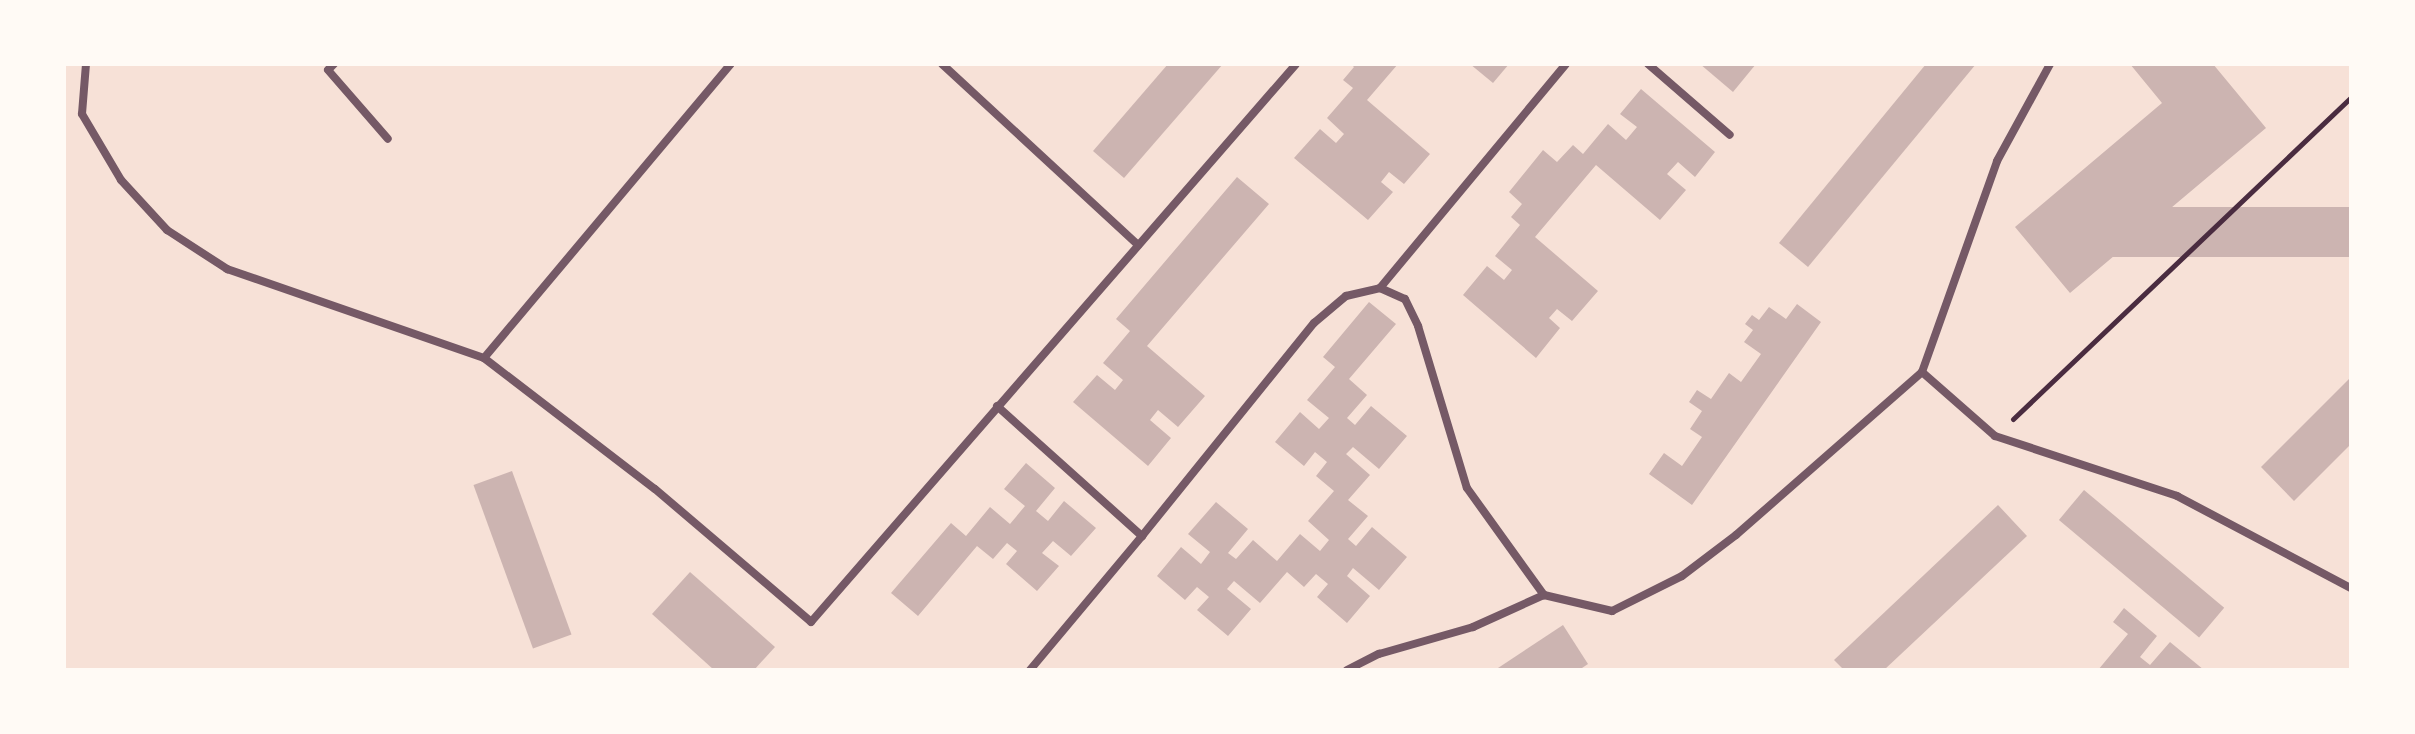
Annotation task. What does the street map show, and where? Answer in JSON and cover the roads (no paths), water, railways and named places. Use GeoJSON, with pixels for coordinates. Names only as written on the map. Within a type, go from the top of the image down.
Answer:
{"type":"FeatureCollection","features":[{"type":"Feature","properties":{"kind":"street"},"geometry":{"type":"LineString","coordinates":[[86,64],[82,114],[121,180],[167,230],[227,269],[484,358],[655,489],[811,622],[1296,64]]}},
{"type":"Feature","properties":{"kind":"street"},"geometry":{"type":"LineString","coordinates":[[334,64],[328,70],[388,139]]}},
{"type":"Feature","properties":{"kind":"street"},"geometry":{"type":"LineString","coordinates":[[484,358],[731,64]]}},
{"type":"Feature","properties":{"kind":"street"},"geometry":{"type":"LineString","coordinates":[[942,64],[1138,245]]}},
{"type":"Feature","properties":{"kind":"street"},"geometry":{"type":"LineString","coordinates":[[1380,288],[1566,64]]}},
{"type":"Feature","properties":{"kind":"street"},"geometry":{"type":"LineString","coordinates":[[1648,64],[1730,135]]}},
{"type":"Feature","properties":{"kind":"street"},"geometry":{"type":"LineString","coordinates":[[1347,670],[1379,654],[1473,627],[1544,595],[1612,611],[1682,576],[1922,372],[1997,161],[2050,64]]}},
{"type":"Feature","properties":{"kind":"street"},"geometry":{"type":"LineString","coordinates":[[1030,670],[1314,323],[1346,296],[1380,288],[1405,299],[1418,326],[1467,488],[1544,595]]}},
{"type":"Feature","properties":{"kind":"street"},"geometry":{"type":"LineString","coordinates":[[1922,372],[1995,436],[2177,496],[2351,588]]}},
{"type":"Feature","properties":{"kind":"street"},"geometry":{"type":"LineString","coordinates":[[997,406],[1142,536]]}}]}
